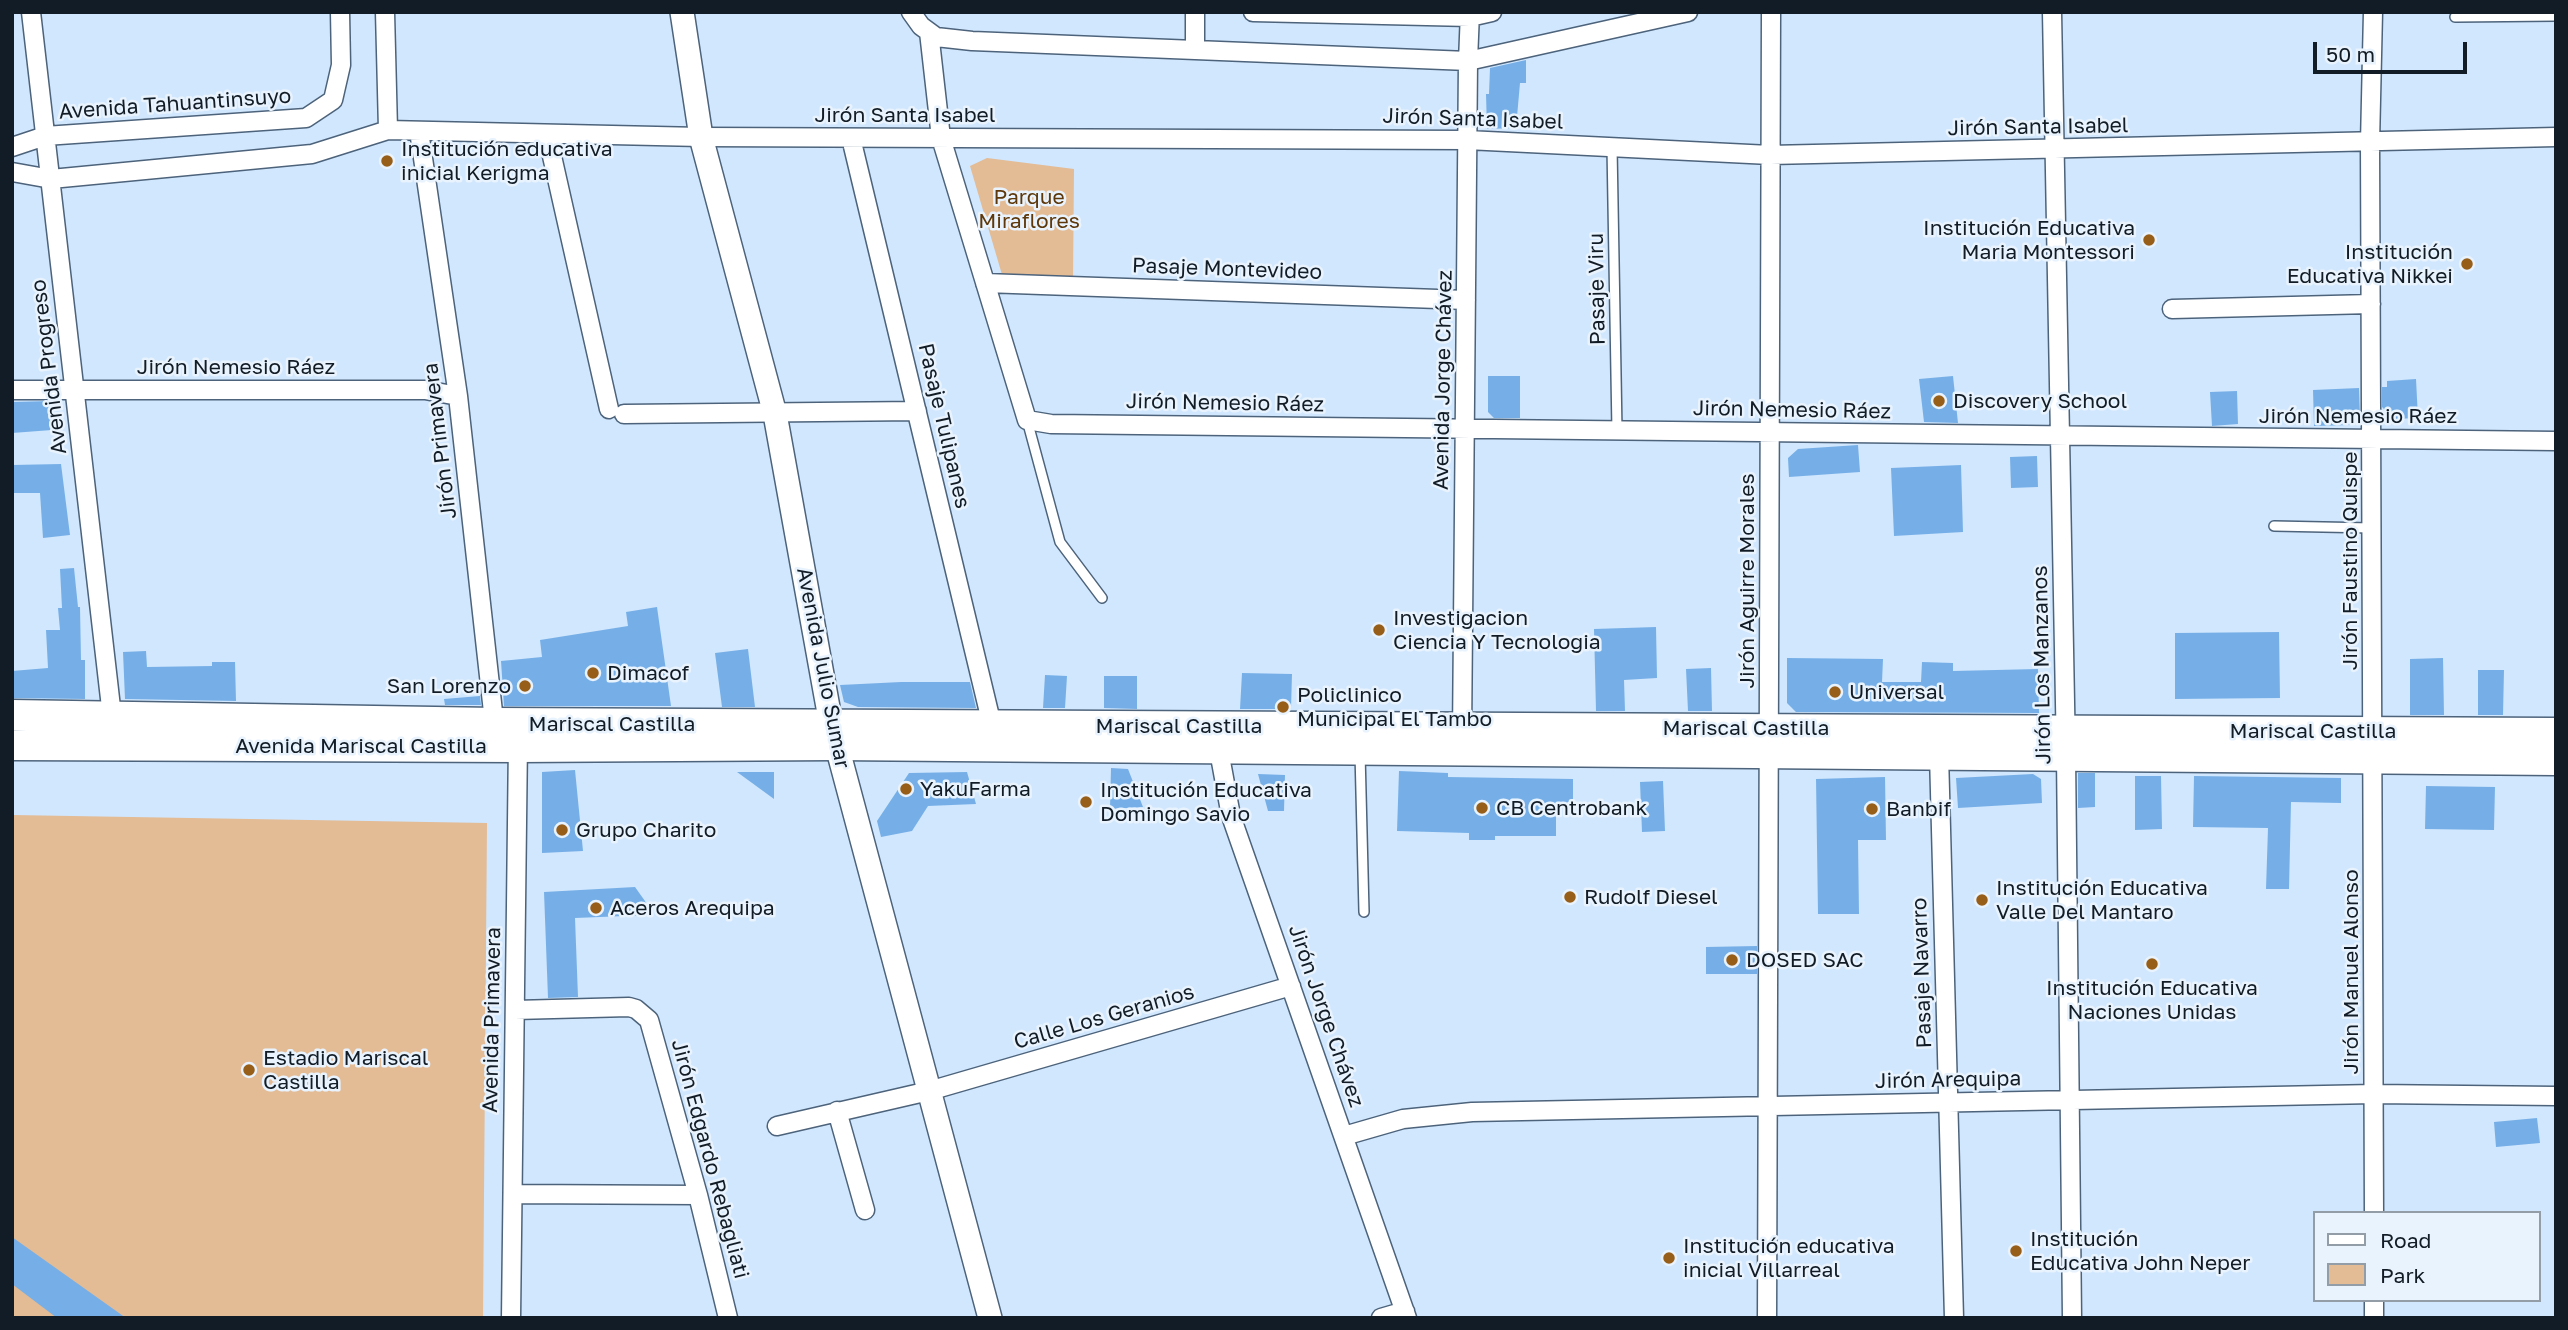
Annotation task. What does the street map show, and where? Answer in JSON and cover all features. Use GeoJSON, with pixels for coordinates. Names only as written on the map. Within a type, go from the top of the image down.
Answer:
{"type":"FeatureCollection","features":[{"type":"Feature","properties":{"kind":"highway"},"geometry":{"type":"LineString","coordinates":[[12,715],[113,716],[507,735]]}},
{"type":"Feature","properties":{"kind":"highway","name":"Mariscal Castilla"},"geometry":{"type":"LineString","coordinates":[[833,734],[992,725],[1360,748],[1462,738]]}},
{"type":"Feature","properties":{"kind":"highway","name":"Mariscal Castilla"},"geometry":{"type":"LineString","coordinates":[[833,734],[2373,745],[2556,733]]}},
{"type":"Feature","properties":{"kind":"highway","name":"Avenida Mariscal Castilla"},"geometry":{"type":"LineString","coordinates":[[12,745],[507,735],[833,734]]}},
{"type":"Feature","properties":{"kind":"highway","name":"Mariscal Castilla"},"geometry":{"type":"LineString","coordinates":[[1770,740],[1938,754],[2066,743]]}},
{"type":"Feature","properties":{"kind":"highway","name":"Mariscal Castilla"},"geometry":{"type":"LineString","coordinates":[[2373,745],[2556,760]]}},
{"type":"Feature","properties":{"kind":"street","name":"Avenida Progreso"},"geometry":{"type":"LineString","coordinates":[[31,12],[113,716]]}},
{"type":"Feature","properties":{"kind":"street","name":"Avenida Tahuantinsuyo"},"geometry":{"type":"LineString","coordinates":[[12,147],[46,136],[306,118],[332,100],[341,65],[340,12]]}},
{"type":"Feature","properties":{"kind":"street"},"geometry":{"type":"LineString","coordinates":[[12,172],[51,178],[312,154],[388,130],[386,12]]}},
{"type":"Feature","properties":{"kind":"street","name":"Avenida Julio Sumar"},"geometry":{"type":"LineString","coordinates":[[682,12],[701,137],[775,414],[833,734],[990,1318]]}},
{"type":"Feature","properties":{"kind":"street"},"geometry":{"type":"LineString","coordinates":[[911,12],[921,26],[936,37],[972,41],[1468,61],[1688,12]]}},
{"type":"Feature","properties":{"kind":"street"},"geometry":{"type":"LineString","coordinates":[[1195,12],[1195,50]]}},
{"type":"Feature","properties":{"kind":"street"},"geometry":{"type":"LineString","coordinates":[[1253,12],[1470,15],[1492,12]]}},
{"type":"Feature","properties":{"kind":"street","name":"Jirón Aguirre Morales"},"geometry":{"type":"LineString","coordinates":[[1767,1318],[1771,12]]}},
{"type":"Feature","properties":{"kind":"street","name":"Jirón Los Manzanos"},"geometry":{"type":"LineString","coordinates":[[2052,12],[2066,743],[2072,1318]]}},
{"type":"Feature","properties":{"kind":"street","name":"Jirón Faustino Quispe"},"geometry":{"type":"LineString","coordinates":[[2373,12],[2370,143],[2373,745]]}},
{"type":"Feature","properties":{"kind":"street","name":"Avenida Jorge Chávez"},"geometry":{"type":"LineString","coordinates":[[1462,738],[1470,15]]}},
{"type":"Feature","properties":{"kind":"street"},"geometry":{"type":"LineString","coordinates":[[929,32],[941,138],[1027,420]]}},
{"type":"Feature","properties":{"kind":"street","name":"Jirón Santa Isabel"},"geometry":{"type":"LineString","coordinates":[[388,130],[701,137],[1467,140],[1770,155],[2556,137]]}},
{"type":"Feature","properties":{"kind":"street","name":"Jirón Primavera"},"geometry":{"type":"LineString","coordinates":[[419,131],[507,735]]}},
{"type":"Feature","properties":{"kind":"street"},"geometry":{"type":"LineString","coordinates":[[547,134],[617,412],[775,414],[917,411]]}},
{"type":"Feature","properties":{"kind":"street","name":"Pasaje Tulipanes"},"geometry":{"type":"LineString","coordinates":[[851,138],[992,725]]}},
{"type":"Feature","properties":{"kind":"street","name":"Pasaje Montevideo"},"geometry":{"type":"LineString","coordinates":[[985,283],[1466,300]]}},
{"type":"Feature","properties":{"kind":"street"},"geometry":{"type":"LineString","coordinates":[[2172,309],[2371,304]]}},
{"type":"Feature","properties":{"kind":"street","name":"Jirón Nemesio Ráez"},"geometry":{"type":"LineString","coordinates":[[12,390],[425,390],[458,396]]}},
{"type":"Feature","properties":{"kind":"street","name":"Jirón Nemesio Ráez"},"geometry":{"type":"LineString","coordinates":[[1027,420],[1051,424],[2556,441]]}},
{"type":"Feature","properties":{"kind":"street","name":"Avenida Primavera"},"geometry":{"type":"LineString","coordinates":[[507,735],[515,1010],[512,1318]]}},
{"type":"Feature","properties":{"kind":"street","name":"Jirón Jorge Chávez"},"geometry":{"type":"LineString","coordinates":[[1217,737],[1231,816],[1406,1314]]}},
{"type":"Feature","properties":{"kind":"street","name":"Jirón Manuel Alonso"},"geometry":{"type":"LineString","coordinates":[[2373,745],[2374,1211]]}},
{"type":"Feature","properties":{"kind":"street","name":"Pasaje Navarro"},"geometry":{"type":"LineString","coordinates":[[1938,754],[1954,1318]]}},
{"type":"Feature","properties":{"kind":"street","name":"Calle Los Geranios"},"geometry":{"type":"LineString","coordinates":[[777,1126],[929,1091],[1291,986]]}},
{"type":"Feature","properties":{"kind":"street","name":"Jirón Edgardo Rebagliati"},"geometry":{"type":"LineString","coordinates":[[515,1010],[629,1007],[649,1020],[698,1195],[728,1318]]}},
{"type":"Feature","properties":{"kind":"street","name":"Jirón Arequipa"},"geometry":{"type":"LineString","coordinates":[[1344,1136],[1403,1119],[1472,1112],[2374,1094],[2556,1096]]}},
{"type":"Feature","properties":{"kind":"street"},"geometry":{"type":"LineString","coordinates":[[837,1111],[865,1210]]}},
{"type":"Feature","properties":{"kind":"street"},"geometry":{"type":"LineString","coordinates":[[513,1194],[698,1195]]}},
{"type":"Feature","properties":{"kind":"street"},"geometry":{"type":"LineString","coordinates":[[1381,1318],[1406,1314]]}},
{"type":"Feature","properties":{"kind":"lane"},"geometry":{"type":"LineString","coordinates":[[2455,17],[2556,16]]}},
{"type":"Feature","properties":{"kind":"lane","name":"Pasaje Viru"},"geometry":{"type":"LineString","coordinates":[[1612,147],[1617,431]]}},
{"type":"Feature","properties":{"kind":"lane"},"geometry":{"type":"LineString","coordinates":[[1027,420],[1060,542],[1102,598]]}},
{"type":"Feature","properties":{"kind":"lane"},"geometry":{"type":"LineString","coordinates":[[2274,526],[2372,528]]}},
{"type":"Feature","properties":{"kind":"lane"},"geometry":{"type":"LineString","coordinates":[[1360,748],[1364,912]]}},
{"type":"Feature","properties":{"kind":"green space","name":"Parque Miraflores"},"geometry":{"type":"Polygon","coordinates":[[[987,158],[1074,169],[1073,280],[1003,278],[970,166],[987,158]]]}},
{"type":"Feature","properties":{"kind":"green space","name":"Estadio Mariscal Castilla"},"geometry":{"type":"Polygon","coordinates":[[[12,815],[487,823],[483,1318],[12,1318],[12,815]]]}},
{"type":"Feature","properties":{"kind":"building"},"geometry":{"type":"Polygon","coordinates":[[[1526,60],[1526,83],[1520,83],[1516,128],[1487,129],[1486,94],[1489,94],[1490,68],[1526,60]]]}},
{"type":"Feature","properties":{"kind":"building"},"geometry":{"type":"Polygon","coordinates":[[[1488,376],[1520,376],[1520,418],[1494,418],[1488,412],[1488,376]]]}},
{"type":"Feature","properties":{"kind":"building","name":"Discovery School"},"geometry":{"type":"Polygon","coordinates":[[[1953,376],[1958,423],[1924,422],[1919,379],[1953,376]]]}},
{"type":"Feature","properties":{"kind":"building"},"geometry":{"type":"Polygon","coordinates":[[[2416,379],[2418,418],[2394,419],[2382,407],[2382,387],[2387,387],[2387,381],[2416,379]]]}},
{"type":"Feature","properties":{"kind":"building"},"geometry":{"type":"Polygon","coordinates":[[[2359,388],[2360,418],[2351,425],[2314,426],[2313,390],[2359,388]]]}},
{"type":"Feature","properties":{"kind":"building"},"geometry":{"type":"Polygon","coordinates":[[[2237,391],[2238,424],[2212,426],[2210,392],[2237,391]]]}},
{"type":"Feature","properties":{"kind":"building"},"geometry":{"type":"Polygon","coordinates":[[[51,401],[52,430],[12,433],[12,402],[51,401]]]}},
{"type":"Feature","properties":{"kind":"building"},"geometry":{"type":"Polygon","coordinates":[[[1858,445],[1860,472],[1789,477],[1788,458],[1798,449],[1858,445]]]}},
{"type":"Feature","properties":{"kind":"building"},"geometry":{"type":"Polygon","coordinates":[[[2037,456],[2038,487],[2011,488],[2010,457],[2037,456]]]}},
{"type":"Feature","properties":{"kind":"building"},"geometry":{"type":"Polygon","coordinates":[[[61,464],[70,535],[43,538],[40,493],[12,493],[12,465],[61,464]]]}},
{"type":"Feature","properties":{"kind":"building"},"geometry":{"type":"Polygon","coordinates":[[[1961,465],[1963,532],[1894,536],[1891,468],[1961,465]]]}},
{"type":"Feature","properties":{"kind":"building"},"geometry":{"type":"Polygon","coordinates":[[[74,568],[80,607],[81,660],[85,660],[85,699],[12,698],[12,671],[48,668],[46,630],[60,630],[60,569],[74,568]]]}},
{"type":"Feature","properties":{"kind":"building"},"geometry":{"type":"Polygon","coordinates":[[[657,607],[671,706],[504,706],[501,661],[542,657],[540,640],[628,626],[626,612],[657,607]]]}},
{"type":"Feature","properties":{"kind":"building"},"geometry":{"type":"Polygon","coordinates":[[[1656,627],[1657,678],[1624,680],[1625,711],[1596,711],[1594,629],[1656,627]]]}},
{"type":"Feature","properties":{"kind":"building"},"geometry":{"type":"Polygon","coordinates":[[[2279,632],[2280,698],[2175,699],[2175,633],[2279,632]]]}},
{"type":"Feature","properties":{"kind":"building"},"geometry":{"type":"Polygon","coordinates":[[[748,649],[755,707],[722,707],[715,653],[748,649]]]}},
{"type":"Feature","properties":{"kind":"building"},"geometry":{"type":"Polygon","coordinates":[[[146,651],[147,667],[212,666],[212,662],[235,662],[236,701],[125,699],[123,652],[146,651]]]}},
{"type":"Feature","properties":{"kind":"building"},"geometry":{"type":"Polygon","coordinates":[[[1787,658],[1883,659],[1882,682],[1921,682],[1922,662],[1953,663],[1953,671],[2038,669],[2039,713],[1796,712],[1787,703],[1787,658]]]}},
{"type":"Feature","properties":{"kind":"building"},"geometry":{"type":"Polygon","coordinates":[[[2443,658],[2444,715],[2410,715],[2410,659],[2443,658]]]}},
{"type":"Feature","properties":{"kind":"building"},"geometry":{"type":"Polygon","coordinates":[[[1711,668],[1712,711],[1688,711],[1686,669],[1711,668]]]}},
{"type":"Feature","properties":{"kind":"building"},"geometry":{"type":"Polygon","coordinates":[[[2478,670],[2504,670],[2503,715],[2478,715],[2478,670]]]}},
{"type":"Feature","properties":{"kind":"building"},"geometry":{"type":"Polygon","coordinates":[[[1242,673],[1292,674],[1291,709],[1240,709],[1242,673]]]}},
{"type":"Feature","properties":{"kind":"building"},"geometry":{"type":"Polygon","coordinates":[[[1045,675],[1067,676],[1065,708],[1043,708],[1045,675]]]}},
{"type":"Feature","properties":{"kind":"building"},"geometry":{"type":"Polygon","coordinates":[[[1104,676],[1137,676],[1137,709],[1104,708],[1104,676]]]}},
{"type":"Feature","properties":{"kind":"building"},"geometry":{"type":"Polygon","coordinates":[[[970,682],[976,708],[858,707],[844,702],[840,685],[970,682]]]}},
{"type":"Feature","properties":{"kind":"building"},"geometry":{"type":"Polygon","coordinates":[[[480,696],[481,705],[445,705],[444,699],[480,696]]]}},
{"type":"Feature","properties":{"kind":"building"},"geometry":{"type":"Polygon","coordinates":[[[1111,768],[1128,769],[1143,807],[1110,809],[1111,768]]]}},
{"type":"Feature","properties":{"kind":"building"},"geometry":{"type":"Polygon","coordinates":[[[575,770],[583,851],[542,853],[542,772],[575,770]]]}},
{"type":"Feature","properties":{"kind":"building"},"geometry":{"type":"Polygon","coordinates":[[[1399,771],[1448,773],[1448,777],[1573,779],[1573,807],[1556,807],[1556,836],[1495,836],[1495,840],[1469,840],[1469,833],[1397,831],[1399,771]]]}},
{"type":"Feature","properties":{"kind":"building"},"geometry":{"type":"Polygon","coordinates":[[[737,772],[774,772],[774,799],[737,772]]]}},
{"type":"Feature","properties":{"kind":"building"},"geometry":{"type":"Polygon","coordinates":[[[967,772],[976,804],[928,806],[912,831],[881,837],[877,821],[909,773],[967,772]]]}},
{"type":"Feature","properties":{"kind":"building"},"geometry":{"type":"Polygon","coordinates":[[[2078,773],[2095,773],[2095,807],[2078,808],[2078,773]]]}},
{"type":"Feature","properties":{"kind":"building"},"geometry":{"type":"Polygon","coordinates":[[[1258,774],[1285,775],[1284,811],[1268,811],[1258,774]]]}},
{"type":"Feature","properties":{"kind":"building"},"geometry":{"type":"Polygon","coordinates":[[[2033,774],[2041,779],[2042,803],[1958,808],[1956,778],[2033,774]]]}},
{"type":"Feature","properties":{"kind":"building"},"geometry":{"type":"Polygon","coordinates":[[[2135,776],[2161,776],[2162,829],[2135,830],[2135,776]]]}},
{"type":"Feature","properties":{"kind":"building"},"geometry":{"type":"Polygon","coordinates":[[[2194,776],[2341,778],[2341,803],[2291,802],[2289,889],[2266,889],[2268,828],[2193,827],[2194,776]]]}},
{"type":"Feature","properties":{"kind":"building"},"geometry":{"type":"Polygon","coordinates":[[[1885,777],[1886,840],[1858,840],[1859,914],[1818,914],[1816,779],[1885,777]]]}},
{"type":"Feature","properties":{"kind":"building"},"geometry":{"type":"Polygon","coordinates":[[[1663,781],[1665,831],[1642,832],[1640,782],[1663,781]]]}},
{"type":"Feature","properties":{"kind":"building"},"geometry":{"type":"Polygon","coordinates":[[[2426,786],[2495,787],[2494,830],[2425,829],[2426,786]]]}},
{"type":"Feature","properties":{"kind":"building"},"geometry":{"type":"Polygon","coordinates":[[[635,887],[645,901],[650,915],[575,918],[578,997],[548,998],[544,892],[635,887]]]}},
{"type":"Feature","properties":{"kind":"building","name":"DOSED SAC"},"geometry":{"type":"Polygon","coordinates":[[[1757,946],[1757,974],[1706,974],[1706,947],[1757,946]]]}},
{"type":"Feature","properties":{"kind":"building"},"geometry":{"type":"Polygon","coordinates":[[[2537,1118],[2540,1143],[2496,1147],[2494,1122],[2537,1118]]]}},
{"type":"Feature","properties":{"kind":"building"},"geometry":{"type":"Polygon","coordinates":[[[12,1237],[126,1318],[57,1318],[12,1284],[12,1237]]]}},
{"type":"Feature","properties":{"kind":"place","name":"Institución educativa inicial Kerigma"},"geometry":{"type":"Point","coordinates":[387,161]}},
{"type":"Feature","properties":{"kind":"place","name":"Institución Educativa Maria Montessori"},"geometry":{"type":"Point","coordinates":[2149,240]}},
{"type":"Feature","properties":{"kind":"place","name":"Institución Educativa Nikkei"},"geometry":{"type":"Point","coordinates":[2467,264]}},
{"type":"Feature","properties":{"kind":"place","name":"Discovery School"},"geometry":{"type":"Point","coordinates":[1939,401]}},
{"type":"Feature","properties":{"kind":"place","name":"Investigacion Ciencia Y Tecnologia"},"geometry":{"type":"Point","coordinates":[1379,630]}},
{"type":"Feature","properties":{"kind":"place","name":"Dimacof"},"geometry":{"type":"Point","coordinates":[593,673]}},
{"type":"Feature","properties":{"kind":"place","name":"San Lorenzo"},"geometry":{"type":"Point","coordinates":[525,686]}},
{"type":"Feature","properties":{"kind":"place","name":"Universal"},"geometry":{"type":"Point","coordinates":[1835,692]}},
{"type":"Feature","properties":{"kind":"place","name":"Policlinico Municipal El Tambo"},"geometry":{"type":"Point","coordinates":[1283,707]}},
{"type":"Feature","properties":{"kind":"place","name":"YakuFarma"},"geometry":{"type":"Point","coordinates":[906,789]}},
{"type":"Feature","properties":{"kind":"place","name":"Institución Educativa Domingo Savio"},"geometry":{"type":"Point","coordinates":[1086,802]}},
{"type":"Feature","properties":{"kind":"place","name":"CB Centrobank"},"geometry":{"type":"Point","coordinates":[1482,808]}},
{"type":"Feature","properties":{"kind":"place","name":"Banbif"},"geometry":{"type":"Point","coordinates":[1872,809]}},
{"type":"Feature","properties":{"kind":"place","name":"Grupo Charito"},"geometry":{"type":"Point","coordinates":[562,830]}},
{"type":"Feature","properties":{"kind":"place","name":"Rudolf Diesel"},"geometry":{"type":"Point","coordinates":[1570,897]}},
{"type":"Feature","properties":{"kind":"place","name":"Institución Educativa Valle Del Mantaro"},"geometry":{"type":"Point","coordinates":[1982,900]}},
{"type":"Feature","properties":{"kind":"place","name":"Aceros Arequipa"},"geometry":{"type":"Point","coordinates":[596,908]}},
{"type":"Feature","properties":{"kind":"place","name":"DOSED SAC"},"geometry":{"type":"Point","coordinates":[1732,960]}},
{"type":"Feature","properties":{"kind":"place","name":"Institución Educativa Naciones Unidas"},"geometry":{"type":"Point","coordinates":[2152,964]}},
{"type":"Feature","properties":{"kind":"place","name":"Estadio Mariscal Castilla"},"geometry":{"type":"Point","coordinates":[249,1070]}},
{"type":"Feature","properties":{"kind":"place","name":"Institución Educativa John Neper"},"geometry":{"type":"Point","coordinates":[2016,1251]}},
{"type":"Feature","properties":{"kind":"place","name":"Institución educativa inicial Villarreal"},"geometry":{"type":"Point","coordinates":[1669,1258]}}]}
